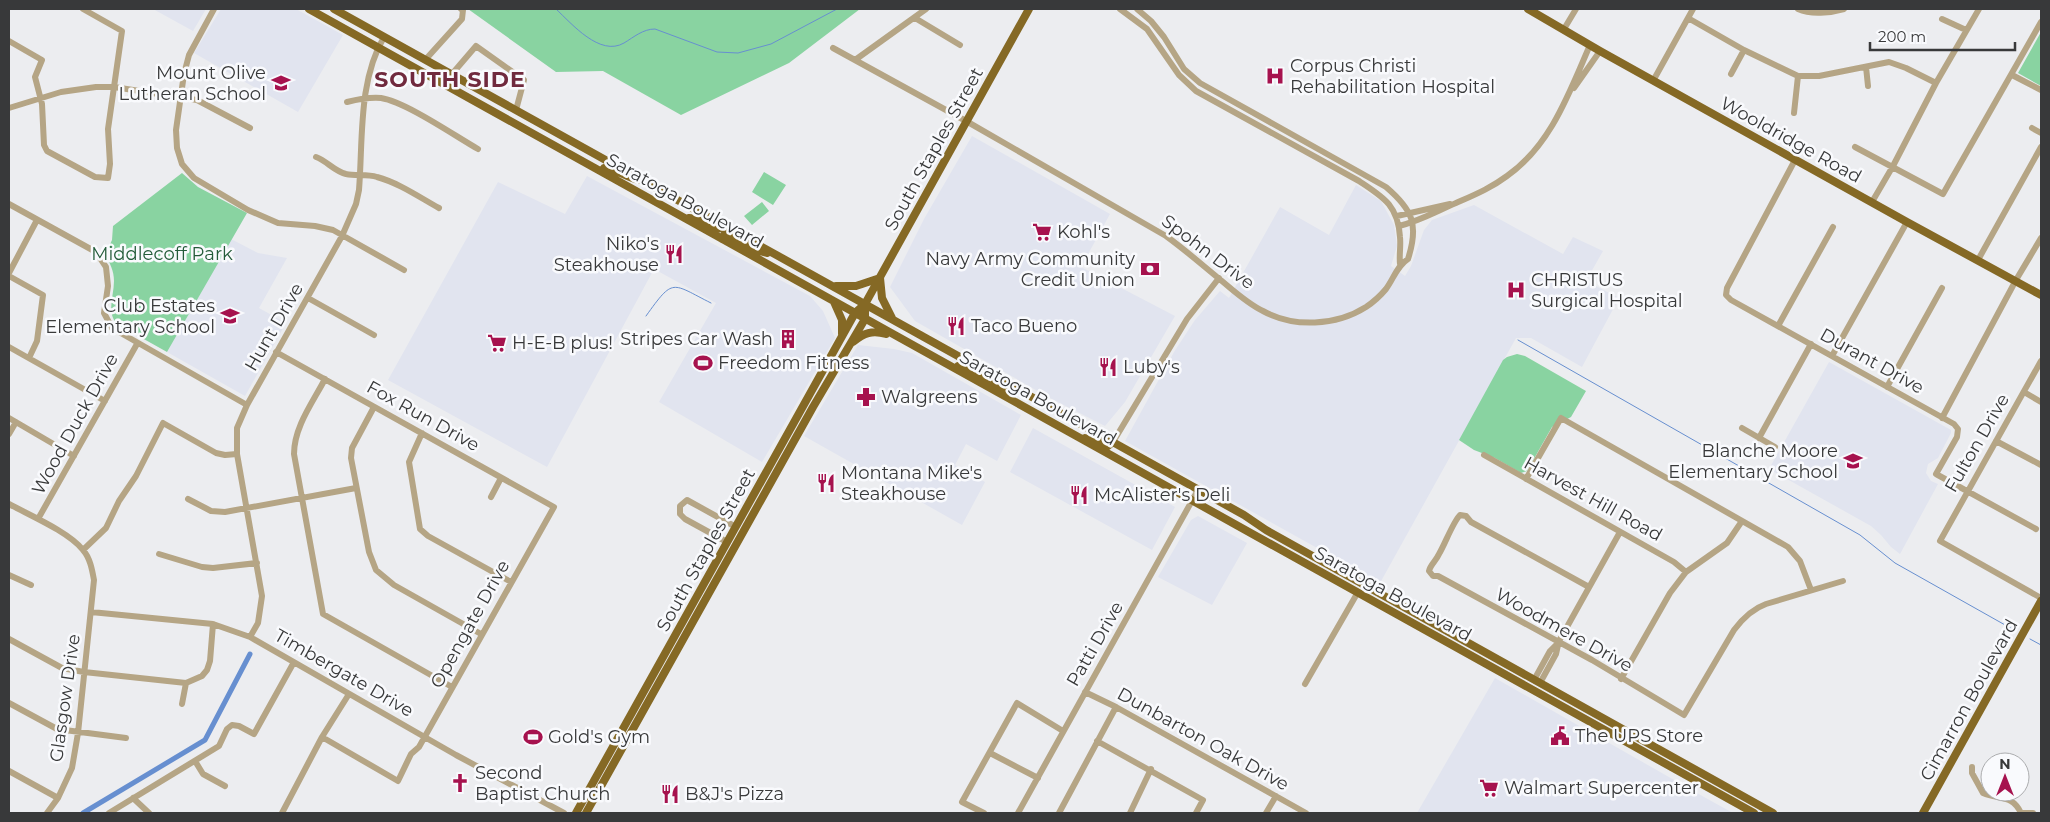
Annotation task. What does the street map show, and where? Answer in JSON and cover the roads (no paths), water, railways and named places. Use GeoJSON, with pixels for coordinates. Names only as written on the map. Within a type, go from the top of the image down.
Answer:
{"type":"FeatureCollection","features":[{"type":"Feature","properties":{"kind":"main road","name":"Saratoga Boulevard"},"geometry":{"type":"LineString","coordinates":[[308,9],[1754,813]]}},
{"type":"Feature","properties":{"kind":"main road","name":"Saratoga Boulevard"},"geometry":{"type":"LineString","coordinates":[[334,9],[1025,392],[1391,600],[1773,813]]}},
{"type":"Feature","properties":{"kind":"main road","name":"South Staples Street"},"geometry":{"type":"LineString","coordinates":[[576,813],[855,313],[866,304],[1029,9]]}},
{"type":"Feature","properties":{"kind":"main road","name":"Wooldridge Road"},"geometry":{"type":"LineString","coordinates":[[1528,9],[1907,222],[2041,294]]}},
{"type":"Feature","properties":{"kind":"main road"},"geometry":{"type":"LineString","coordinates":[[467,96],[487,102],[506,113],[513,113],[516,110]]}},
{"type":"Feature","properties":{"kind":"main road"},"geometry":{"type":"LineString","coordinates":[[557,147],[577,152],[596,163],[602,162],[604,158]]}},
{"type":"Feature","properties":{"kind":"main road"},"geometry":{"type":"LineString","coordinates":[[602,172],[604,168],[610,168],[628,178],[646,182]]}},
{"type":"Feature","properties":{"kind":"main road"},"geometry":{"type":"LineString","coordinates":[[682,216],[698,219],[716,229],[727,227]]}},
{"type":"Feature","properties":{"kind":"main road"},"geometry":{"type":"LineString","coordinates":[[722,239],[724,235],[729,235],[756,250],[776,255]]}},
{"type":"Feature","properties":{"kind":"main road"},"geometry":{"type":"LineString","coordinates":[[831,285],[843,287],[856,286],[880,278],[884,306],[894,320]]}},
{"type":"Feature","properties":{"kind":"main road"},"geometry":{"type":"LineString","coordinates":[[832,301],[842,320],[841,338]]}},
{"type":"Feature","properties":{"kind":"main road","name":"South Staples Street"},"geometry":{"type":"LineString","coordinates":[[586,813],[766,490],[865,319],[866,304]]}},
{"type":"Feature","properties":{"kind":"main road"},"geometry":{"type":"LineString","coordinates":[[851,343],[866,333],[877,331],[898,337]]}},
{"type":"Feature","properties":{"kind":"main road"},"geometry":{"type":"LineString","coordinates":[[956,369],[958,366],[965,367],[1002,388],[1025,392]]}},
{"type":"Feature","properties":{"kind":"main road"},"geometry":{"type":"LineString","coordinates":[[1076,436],[1096,440],[1108,446],[1113,442]]}},
{"type":"Feature","properties":{"kind":"main road"},"geometry":{"type":"LineString","coordinates":[[765,474],[767,476],[766,490]]}},
{"type":"Feature","properties":{"kind":"main road"},"geometry":{"type":"LineString","coordinates":[[707,596],[705,592],[708,577]]}},
{"type":"Feature","properties":{"kind":"main road"},"geometry":{"type":"LineString","coordinates":[[1358,592],[1362,589],[1391,600]]}},
{"type":"Feature","properties":{"kind":"main road"},"geometry":{"type":"LineString","coordinates":[[696,597],[700,600],[696,617]]}},
{"type":"Feature","properties":{"kind":"main road","name":"Cimarron Boulevard"},"geometry":{"type":"LineString","coordinates":[[1923,813],[2041,599]]}},
{"type":"Feature","properties":{"kind":"main road"},"geometry":{"type":"LineString","coordinates":[[1516,680],[1534,685],[1537,682]]}},
{"type":"Feature","properties":{"kind":"main road"},"geometry":{"type":"LineString","coordinates":[[1538,693],[1544,691],[1559,694]]}},
{"type":"Feature","properties":{"kind":"main road"},"geometry":{"type":"LineString","coordinates":[[1680,772],[1696,776],[1701,773]]}},
{"type":"Feature","properties":{"kind":"main road"},"geometry":{"type":"LineString","coordinates":[[1702,784],[1706,781],[1723,785]]}},
{"type":"Feature","properties":{"kind":"street"},"geometry":{"type":"LineString","coordinates":[[9,41],[42,60],[35,78],[43,119],[44,144],[47,150],[95,177],[108,178],[110,164],[108,129],[122,31],[83,9]]}},
{"type":"Feature","properties":{"kind":"street"},"geometry":{"type":"LineString","coordinates":[[214,9],[189,55],[184,74],[176,130],[177,148],[182,164],[194,178],[266,218],[278,223],[323,227],[404,270]]}},
{"type":"Feature","properties":{"kind":"street"},"geometry":{"type":"LineString","coordinates":[[426,59],[462,19],[463,10],[461,9]]}},
{"type":"Feature","properties":{"kind":"street"},"geometry":{"type":"LineString","coordinates":[[855,60],[926,9]]}},
{"type":"Feature","properties":{"kind":"street"},"geometry":{"type":"LineString","coordinates":[[1120,9],[1135,19],[1151,34],[1179,75],[1196,91],[1359,181],[1383,197],[1397,216],[1400,264]]}},
{"type":"Feature","properties":{"kind":"street"},"geometry":{"type":"LineString","coordinates":[[1137,9],[1158,30],[1184,69],[1200,83],[1386,187],[1400,198],[1409,212],[1413,223]]}},
{"type":"Feature","properties":{"kind":"street"},"geometry":{"type":"LineString","coordinates":[[1564,29],[1576,9]]}},
{"type":"Feature","properties":{"kind":"street"},"geometry":{"type":"LineString","coordinates":[[1654,81],[1693,9]]}},
{"type":"Feature","properties":{"kind":"street"},"geometry":{"type":"LineString","coordinates":[[1798,9],[1804,12],[1831,12],[1844,9]]}},
{"type":"Feature","properties":{"kind":"street"},"geometry":{"type":"LineString","coordinates":[[1872,202],[1936,83],[1979,9]]}},
{"type":"Feature","properties":{"kind":"street"},"geometry":{"type":"LineString","coordinates":[[915,18],[960,45]]}},
{"type":"Feature","properties":{"kind":"street"},"geometry":{"type":"LineString","coordinates":[[1688,18],[1744,50],[1798,76],[1819,76],[1889,62],[1936,83]]}},
{"type":"Feature","properties":{"kind":"street"},"geometry":{"type":"LineString","coordinates":[[1942,19],[1966,30]]}},
{"type":"Feature","properties":{"kind":"street"},"geometry":{"type":"LineString","coordinates":[[1855,147],[1943,194],[2041,22]]}},
{"type":"Feature","properties":{"kind":"street"},"geometry":{"type":"LineString","coordinates":[[1151,34],[1158,30]]}},
{"type":"Feature","properties":{"kind":"street","name":"Hunt Drive"},"geometry":{"type":"LineString","coordinates":[[250,637],[258,623],[262,596],[236,454],[237,428],[247,405],[342,236],[356,204],[360,175],[366,81],[378,47],[384,37]]}},
{"type":"Feature","properties":{"kind":"street"},"geometry":{"type":"LineString","coordinates":[[1399,226],[1413,223],[1482,192],[1508,176],[1530,156],[1546,136],[1572,91],[1590,45]]}},
{"type":"Feature","properties":{"kind":"street"},"geometry":{"type":"LineString","coordinates":[[452,74],[476,46],[524,80],[516,110]]}},
{"type":"Feature","properties":{"kind":"street","name":"Spohn Drive"},"geometry":{"type":"LineString","coordinates":[[833,48],[966,121],[1166,236],[1240,297],[1264,312],[1290,321],[1326,322],[1344,318],[1366,307],[1385,290],[1400,264],[1408,259],[1414,240],[1413,223]]}},
{"type":"Feature","properties":{"kind":"street"},"geometry":{"type":"LineString","coordinates":[[1731,74],[1744,50]]}},
{"type":"Feature","properties":{"kind":"street"},"geometry":{"type":"LineString","coordinates":[[1572,91],[1583,78],[1600,51]]}},
{"type":"Feature","properties":{"kind":"street"},"geometry":{"type":"LineString","coordinates":[[1866,67],[1868,86]]}},
{"type":"Feature","properties":{"kind":"street"},"geometry":{"type":"LineString","coordinates":[[2012,75],[2041,90]]}},
{"type":"Feature","properties":{"kind":"street"},"geometry":{"type":"LineString","coordinates":[[1794,113],[1798,76]]}},
{"type":"Feature","properties":{"kind":"street"},"geometry":{"type":"LineString","coordinates":[[9,108],[77,89],[114,87],[197,100],[250,128]]}},
{"type":"Feature","properties":{"kind":"street"},"geometry":{"type":"LineString","coordinates":[[1214,101],[1217,94]]}},
{"type":"Feature","properties":{"kind":"street"},"geometry":{"type":"LineString","coordinates":[[347,102],[365,97],[383,98],[401,105],[478,149]]}},
{"type":"Feature","properties":{"kind":"street"},"geometry":{"type":"LineString","coordinates":[[2032,128],[2041,133]]}},
{"type":"Feature","properties":{"kind":"street"},"geometry":{"type":"LineString","coordinates":[[1282,138],[1286,132]]}},
{"type":"Feature","properties":{"kind":"street"},"geometry":{"type":"LineString","coordinates":[[1978,260],[2041,147]]}},
{"type":"Feature","properties":{"kind":"street"},"geometry":{"type":"LineString","coordinates":[[316,157],[325,160],[333,168],[346,174],[374,176],[392,182],[439,208]]}},
{"type":"Feature","properties":{"kind":"street","name":"Durant Drive"},"geometry":{"type":"LineString","coordinates":[[1796,160],[1727,288],[1726,295],[1731,300],[1954,424],[1958,430],[1958,437],[1936,474],[1967,491]]}},
{"type":"Feature","properties":{"kind":"street"},"geometry":{"type":"LineString","coordinates":[[1359,181],[1362,174]]}},
{"type":"Feature","properties":{"kind":"street"},"geometry":{"type":"LineString","coordinates":[[9,204],[96,252],[106,267],[108,286],[104,313],[112,328],[137,344],[247,405]]}},
{"type":"Feature","properties":{"kind":"street"},"geometry":{"type":"LineString","coordinates":[[1397,216],[1454,204]]}},
{"type":"Feature","properties":{"kind":"street"},"geometry":{"type":"LineString","coordinates":[[29,358],[37,341],[43,295],[9,274],[38,220]]}},
{"type":"Feature","properties":{"kind":"street"},"geometry":{"type":"LineString","coordinates":[[1832,356],[1907,222]]}},
{"type":"Feature","properties":{"kind":"street"},"geometry":{"type":"LineString","coordinates":[[1778,326],[1833,227]]}},
{"type":"Feature","properties":{"kind":"street"},"geometry":{"type":"LineString","coordinates":[[1942,418],[2016,280],[2041,238]]}},
{"type":"Feature","properties":{"kind":"street"},"geometry":{"type":"LineString","coordinates":[[1113,442],[1187,319],[1219,278]]}},
{"type":"Feature","properties":{"kind":"street"},"geometry":{"type":"LineString","coordinates":[[1887,386],[1942,288]]}},
{"type":"Feature","properties":{"kind":"street"},"geometry":{"type":"LineString","coordinates":[[308,298],[374,335]]}},
{"type":"Feature","properties":{"kind":"street","name":"Wood Duck Drive"},"geometry":{"type":"LineString","coordinates":[[38,519],[137,344]]}},
{"type":"Feature","properties":{"kind":"street"},"geometry":{"type":"LineString","coordinates":[[1758,438],[1811,344]]}},
{"type":"Feature","properties":{"kind":"street"},"geometry":{"type":"LineString","coordinates":[[9,347],[105,401]]}},
{"type":"Feature","properties":{"kind":"street","name":"Fox Run Drive"},"geometry":{"type":"LineString","coordinates":[[276,352],[554,507]]}},
{"type":"Feature","properties":{"kind":"street","name":"Fulton Drive"},"geometry":{"type":"LineString","coordinates":[[2041,361],[1940,541],[2041,599]]}},
{"type":"Feature","properties":{"kind":"street"},"geometry":{"type":"LineString","coordinates":[[325,379],[297,431],[294,442],[294,454],[323,614],[452,687]]}},
{"type":"Feature","properties":{"kind":"street"},"geometry":{"type":"LineString","coordinates":[[2024,392],[2041,402]]}},
{"type":"Feature","properties":{"kind":"street"},"geometry":{"type":"LineString","coordinates":[[374,407],[352,448],[351,458],[368,552],[376,570],[394,585],[482,634]]}},
{"type":"Feature","properties":{"kind":"street"},"geometry":{"type":"LineString","coordinates":[[9,418],[74,456]]}},
{"type":"Feature","properties":{"kind":"street"},"geometry":{"type":"LineString","coordinates":[[1526,479],[1561,418],[1788,547],[1800,561],[1811,590],[1843,581]]}},
{"type":"Feature","properties":{"kind":"street"},"geometry":{"type":"LineString","coordinates":[[9,434],[16,422]]}},
{"type":"Feature","properties":{"kind":"street"},"geometry":{"type":"LineString","coordinates":[[9,504],[70,538],[83,550],[106,528],[119,501],[136,476],[163,423],[216,453],[224,455],[236,454]]}},
{"type":"Feature","properties":{"kind":"street"},"geometry":{"type":"LineString","coordinates":[[1742,428],[1775,447]]}},
{"type":"Feature","properties":{"kind":"street"},"geometry":{"type":"LineString","coordinates":[[422,433],[410,462],[420,529],[428,536],[511,582]]}},
{"type":"Feature","properties":{"kind":"street"},"geometry":{"type":"LineString","coordinates":[[1996,441],[2041,465]]}},
{"type":"Feature","properties":{"kind":"street","name":"Harvest Hill Road"},"geometry":{"type":"LineString","coordinates":[[1484,455],[1674,562],[1686,572]]}},
{"type":"Feature","properties":{"kind":"street"},"geometry":{"type":"LineString","coordinates":[[491,497],[501,478]]}},
{"type":"Feature","properties":{"kind":"street"},"geometry":{"type":"LineString","coordinates":[[188,499],[211,511],[225,512],[356,488]]}},
{"type":"Feature","properties":{"kind":"street","name":"Patti Drive"},"geometry":{"type":"LineString","coordinates":[[1018,813],[1198,490]]}},
{"type":"Feature","properties":{"kind":"street"},"geometry":{"type":"LineString","coordinates":[[1967,491],[2036,529]]}},
{"type":"Feature","properties":{"kind":"street"},"geometry":{"type":"LineString","coordinates":[[727,542],[685,519],[680,514],[680,506],[687,500],[736,527]]}},
{"type":"Feature","properties":{"kind":"street","name":"Opengate Drive"},"geometry":{"type":"LineString","coordinates":[[322,737],[398,781],[411,754],[419,747],[554,507]]}},
{"type":"Feature","properties":{"kind":"street","name":"Woodmere Drive"},"geometry":{"type":"LineString","coordinates":[[1589,587],[1471,522],[1466,516],[1460,515],[1445,544],[1430,566],[1429,572],[1432,576],[1438,576],[1558,644],[1592,660],[1684,715],[1743,618],[1757,607],[1811,590]]}},
{"type":"Feature","properties":{"kind":"street"},"geometry":{"type":"LineString","coordinates":[[1621,679],[1670,593],[1686,572],[1727,543],[1742,521]]}},
{"type":"Feature","properties":{"kind":"street"},"geometry":{"type":"LineString","coordinates":[[1537,682],[1556,654],[1558,644],[1620,532]]}},
{"type":"Feature","properties":{"kind":"street","name":"Glasgow Drive"},"geometry":{"type":"LineString","coordinates":[[47,813],[58,798],[72,768],[78,733],[94,580],[90,564],[83,550]]}},
{"type":"Feature","properties":{"kind":"street"},"geometry":{"type":"LineString","coordinates":[[159,554],[202,567],[213,568],[256,563]]}},
{"type":"Feature","properties":{"kind":"street"},"geometry":{"type":"LineString","coordinates":[[9,575],[31,585]]}},
{"type":"Feature","properties":{"kind":"street"},"geometry":{"type":"LineString","coordinates":[[1305,684],[1358,592]]}},
{"type":"Feature","properties":{"kind":"street","name":"Timbergate Drive"},"geometry":{"type":"LineString","coordinates":[[92,612],[213,624],[250,637],[456,755],[564,813]]}},
{"type":"Feature","properties":{"kind":"street"},"geometry":{"type":"LineString","coordinates":[[9,639],[62,668],[186,683],[202,676],[207,670],[210,660],[213,624]]}},
{"type":"Feature","properties":{"kind":"street"},"geometry":{"type":"LineString","coordinates":[[109,813],[218,746],[227,729],[232,725],[254,734],[294,662]]}},
{"type":"Feature","properties":{"kind":"street"},"geometry":{"type":"LineString","coordinates":[[182,704],[186,683]]}},
{"type":"Feature","properties":{"kind":"street","name":"Dunbarton Oak Drive"},"geometry":{"type":"LineString","coordinates":[[1085,692],[1116,707],[1306,813]]}},
{"type":"Feature","properties":{"kind":"street"},"geometry":{"type":"LineString","coordinates":[[282,813],[322,737],[350,694]]}},
{"type":"Feature","properties":{"kind":"street"},"geometry":{"type":"LineString","coordinates":[[9,703],[56,729],[126,738]]}},
{"type":"Feature","properties":{"kind":"street"},"geometry":{"type":"LineString","coordinates":[[984,813],[962,802],[1017,703],[1063,731]]}},
{"type":"Feature","properties":{"kind":"street"},"geometry":{"type":"LineString","coordinates":[[1059,813],[1116,707]]}},
{"type":"Feature","properties":{"kind":"street"},"geometry":{"type":"LineString","coordinates":[[1097,741],[1151,769],[1203,800],[1196,813]]}},
{"type":"Feature","properties":{"kind":"street"},"geometry":{"type":"LineString","coordinates":[[990,753],[1038,778]]}},
{"type":"Feature","properties":{"kind":"street"},"geometry":{"type":"LineString","coordinates":[[195,761],[203,774],[225,786]]}},
{"type":"Feature","properties":{"kind":"street"},"geometry":{"type":"LineString","coordinates":[[1972,767],[1972,773],[1983,793],[2010,800],[2017,805],[2022,813],[2034,813]]}},
{"type":"Feature","properties":{"kind":"street"},"geometry":{"type":"LineString","coordinates":[[1130,813],[1151,769]]}},
{"type":"Feature","properties":{"kind":"street"},"geometry":{"type":"LineString","coordinates":[[9,771],[58,798]]}},
{"type":"Feature","properties":{"kind":"street"},"geometry":{"type":"LineString","coordinates":[[1266,813],[1276,796]]}},
{"type":"Feature","properties":{"kind":"street"},"geometry":{"type":"LineString","coordinates":[[134,798],[149,813]]}},
{"type":"Feature","properties":{"kind":"waterway"},"geometry":{"type":"LineString","coordinates":[[556,9],[587,37],[606,46],[624,43],[643,32],[655,29],[717,52],[738,53],[771,44],[837,9]]}},
{"type":"Feature","properties":{"kind":"waterway"},"geometry":{"type":"LineString","coordinates":[[646,316],[662,295],[668,289],[674,287],[688,291],[711,303]]}},
{"type":"Feature","properties":{"kind":"waterway"},"geometry":{"type":"LineString","coordinates":[[1518,340],[1860,535],[1895,563],[2014,630]]}},
{"type":"Feature","properties":{"kind":"waterway"},"geometry":{"type":"LineString","coordinates":[[2030,639],[2041,645]]}},
{"type":"Feature","properties":{"kind":"waterway"},"geometry":{"type":"LineString","coordinates":[[83,813],[205,740],[250,654]]}},
{"type":"Feature","properties":{"kind":"place","name":"Corpus Christi Rehabilitation Hospital"},"geometry":{"type":"Point","coordinates":[1275,76]}},
{"type":"Feature","properties":{"kind":"place","name":"Mount Olive Lutheran School"},"geometry":{"type":"Point","coordinates":[281,83]}},
{"type":"Feature","properties":{"kind":"place","name":"Kohl's"},"geometry":{"type":"Point","coordinates":[1042,232]}},
{"type":"Feature","properties":{"kind":"place","name":"Niko's Steakhouse"},"geometry":{"type":"Point","coordinates":[674,254]}},
{"type":"Feature","properties":{"kind":"place","name":"Navy Army Community Credit Union"},"geometry":{"type":"Point","coordinates":[1150,269]}},
{"type":"Feature","properties":{"kind":"place","name":"CHRISTUS Surgical Hospital"},"geometry":{"type":"Point","coordinates":[1516,290]}},
{"type":"Feature","properties":{"kind":"place","name":"Club Estates Elementary School"},"geometry":{"type":"Point","coordinates":[230,316]}},
{"type":"Feature","properties":{"kind":"place","name":"Taco Bueno"},"geometry":{"type":"Point","coordinates":[956,326]}},
{"type":"Feature","properties":{"kind":"place","name":"Stripes Car Wash"},"geometry":{"type":"Point","coordinates":[788,339]}},
{"type":"Feature","properties":{"kind":"place","name":"H-E-B plus!"},"geometry":{"type":"Point","coordinates":[497,343]}},
{"type":"Feature","properties":{"kind":"place","name":"Freedom Fitness"},"geometry":{"type":"Point","coordinates":[703,363]}},
{"type":"Feature","properties":{"kind":"place","name":"Luby's"},"geometry":{"type":"Point","coordinates":[1108,367]}},
{"type":"Feature","properties":{"kind":"place","name":"Walgreens"},"geometry":{"type":"Point","coordinates":[866,397]}},
{"type":"Feature","properties":{"kind":"place","name":"Blanche Moore Elementary School"},"geometry":{"type":"Point","coordinates":[1853,461]}},
{"type":"Feature","properties":{"kind":"place","name":"Montana Mike's Steakhouse"},"geometry":{"type":"Point","coordinates":[826,483]}},
{"type":"Feature","properties":{"kind":"place","name":"McAlister's Deli"},"geometry":{"type":"Point","coordinates":[1079,495]}},
{"type":"Feature","properties":{"kind":"place","name":"The UPS Store"},"geometry":{"type":"Point","coordinates":[1560,736]}},
{"type":"Feature","properties":{"kind":"place","name":"Gold's Gym"},"geometry":{"type":"Point","coordinates":[533,737]}},
{"type":"Feature","properties":{"kind":"place","name":"Second Baptist Church"},"geometry":{"type":"Point","coordinates":[460,783]}},
{"type":"Feature","properties":{"kind":"place","name":"Walmart Supercenter"},"geometry":{"type":"Point","coordinates":[1489,788]}},
{"type":"Feature","properties":{"kind":"place","name":"B&J's Pizza"},"geometry":{"type":"Point","coordinates":[670,794]}},
{"type":"Feature","properties":{"kind":"district","name":"SOUTH SIDE"},"geometry":{"type":"Point","coordinates":[450,79]}},
{"type":"Feature","properties":{"kind":"park label","name":"Middlecoff Park"},"geometry":{"type":"Point","coordinates":[162,254]}}]}
